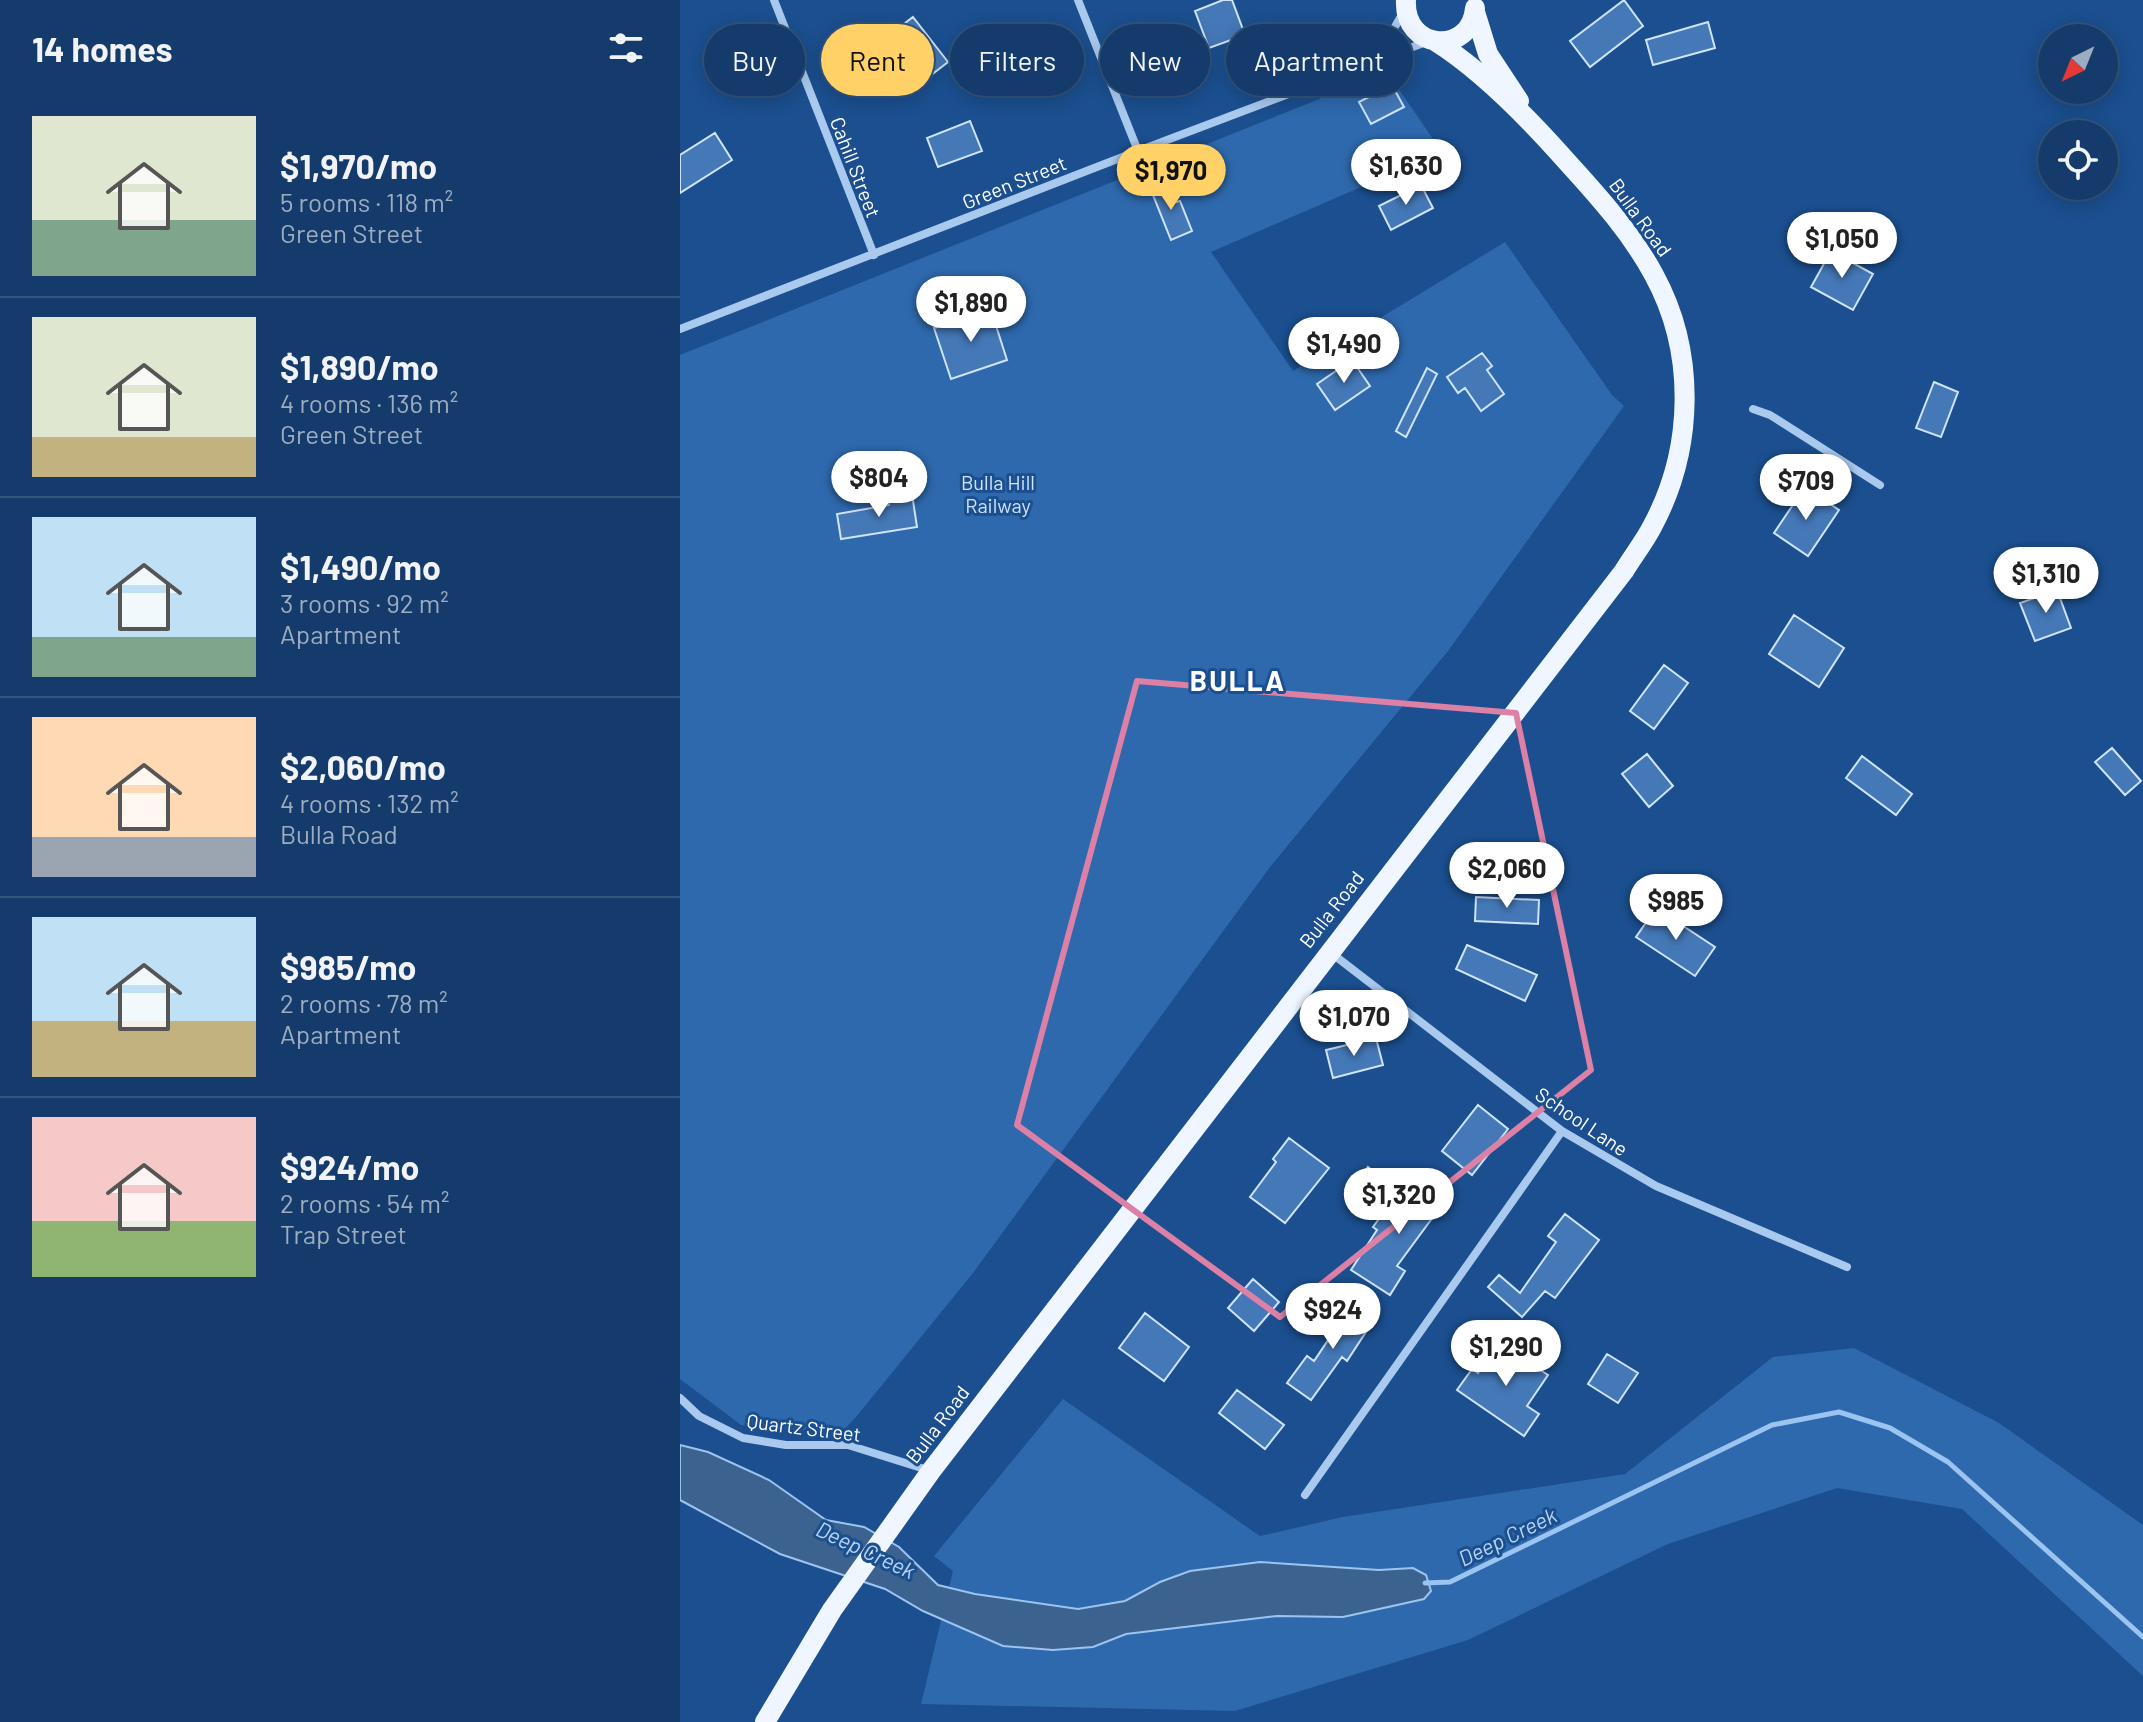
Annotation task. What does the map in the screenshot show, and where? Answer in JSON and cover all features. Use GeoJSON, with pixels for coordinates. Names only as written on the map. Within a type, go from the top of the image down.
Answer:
{"type":"FeatureCollection","features":[{"type":"Feature","properties":{"kind":"main road","name":"Bulla Road"},"geometry":{"type":"LineString","coordinates":[[765,1722],[832,1610],[931,1471],[1624,571],[1653,525],[1676,466],[1682,440],[1685,399],[1683,360],[1673,319],[1655,276],[1628,233],[1542,133],[1468,64],[1411,27],[1405,3]]}},
{"type":"Feature","properties":{"kind":"main road","name":"Bulla Road"},"geometry":{"type":"LineString","coordinates":[[1475,6],[1488,54],[1542,133]]}},
{"type":"Feature","properties":{"kind":"main road"},"geometry":{"type":"LineString","coordinates":[[1433,41],[1446,41],[1465,31],[1475,6]]}},
{"type":"Feature","properties":{"kind":"street","name":"Cahill Street"},"geometry":{"type":"LineString","coordinates":[[774,0],[874,255]]}},
{"type":"Feature","properties":{"kind":"street"},"geometry":{"type":"LineString","coordinates":[[1078,0],[1138,151]]}},
{"type":"Feature","properties":{"kind":"street","name":"Green Street"},"geometry":{"type":"LineString","coordinates":[[1395,24],[1405,3]]}},
{"type":"Feature","properties":{"kind":"street","name":"Green Street"},"geometry":{"type":"LineString","coordinates":[[1413,48],[1433,41]]}},
{"type":"Feature","properties":{"kind":"street","name":"Green Street"},"geometry":{"type":"LineString","coordinates":[[680,329],[1282,96]]}},
{"type":"Feature","properties":{"kind":"street"},"geometry":{"type":"LineString","coordinates":[[1753,409],[1770,415],[1880,485]]}},
{"type":"Feature","properties":{"kind":"street","name":"School Lane"},"geometry":{"type":"LineString","coordinates":[[1329,951],[1562,1131],[1656,1186],[1847,1267]]}},
{"type":"Feature","properties":{"kind":"street"},"geometry":{"type":"LineString","coordinates":[[1305,1495],[1562,1131]]}},
{"type":"Feature","properties":{"kind":"street","name":"Quartz Street"},"geometry":{"type":"LineString","coordinates":[[680,1398],[699,1416],[743,1438],[786,1445],[848,1445],[931,1471]]}},
{"type":"Feature","properties":{"kind":"highlighted area"},"geometry":{"type":"Polygon","coordinates":[[[1137,681],[1516,713],[1591,1070],[1280,1317],[1017,1125],[1137,681]]]}},
{"type":"Feature","properties":{"kind":"green space","name":"Bulla Hill Railway"},"geometry":{"type":"Polygon","coordinates":[[[1327,96],[1404,96],[1442,152],[1211,252],[1293,371],[1505,242],[1612,395],[1624,406],[1448,651],[1270,867],[973,1273],[841,1433],[741,1425],[680,1379],[680,355],[1327,96]]]}},
{"type":"Feature","properties":{"kind":"green space"},"geometry":{"type":"Polygon","coordinates":[[[1854,1348],[1999,1423],[2143,1525],[2143,1676],[1962,1509],[1837,1488],[1668,1544],[1468,1640],[1235,1711],[921,1704],[953,1571],[934,1556],[1063,1399],[1260,1536],[1343,1517],[1625,1474],[1773,1357],[1854,1348]]]}},
{"type":"Feature","properties":{"kind":"water"},"geometry":{"type":"Polygon","coordinates":[[[680,1445],[708,1452],[769,1480],[826,1520],[864,1527],[899,1547],[938,1585],[975,1594],[1078,1609],[1125,1601],[1160,1582],[1190,1571],[1260,1562],[1379,1570],[1413,1568],[1426,1575],[1431,1591],[1424,1599],[1343,1617],[1277,1616],[1126,1634],[1093,1647],[1053,1650],[1003,1646],[923,1611],[885,1589],[780,1554],[680,1500],[680,1445]]]}},
{"type":"Feature","properties":{"kind":"building"},"geometry":{"type":"Polygon","coordinates":[[[1223,0],[1232,0],[1241,24],[1226,24],[1226,42],[1210,48],[1210,24],[1200,24],[1195,11],[1223,0]]]}},
{"type":"Feature","properties":{"kind":"building"},"geometry":{"type":"Polygon","coordinates":[[[1624,0],[1643,26],[1590,67],[1570,41],[1624,0]]]}},
{"type":"Feature","properties":{"kind":"building"},"geometry":{"type":"Polygon","coordinates":[[[913,17],[918,24],[904,24],[913,17]]]}},
{"type":"Feature","properties":{"kind":"building"},"geometry":{"type":"Polygon","coordinates":[[[1708,22],[1715,48],[1653,65],[1646,40],[1708,22]]]}},
{"type":"Feature","properties":{"kind":"building"},"geometry":{"type":"Polygon","coordinates":[[[934,44],[948,62],[934,73],[934,44]]]}},
{"type":"Feature","properties":{"kind":"building"},"geometry":{"type":"Polygon","coordinates":[[[1371,96],[1398,96],[1404,107],[1371,124],[1359,102],[1371,96]]]}},
{"type":"Feature","properties":{"kind":"building"},"geometry":{"type":"Polygon","coordinates":[[[970,121],[982,151],[938,167],[927,138],[970,121]]]}},
{"type":"Feature","properties":{"kind":"building"},"geometry":{"type":"Polygon","coordinates":[[[715,133],[732,160],[680,193],[680,155],[715,133]]]}},
{"type":"Feature","properties":{"kind":"building"},"geometry":{"type":"Polygon","coordinates":[[[1168,183],[1176,202],[1180,201],[1192,231],[1171,240],[1151,190],[1168,183]]]}},
{"type":"Feature","properties":{"kind":"building"},"geometry":{"type":"Polygon","coordinates":[[[1421,185],[1433,208],[1391,230],[1379,206],[1421,185]]]}},
{"type":"Feature","properties":{"kind":"building"},"geometry":{"type":"Polygon","coordinates":[[[1831,251],[1873,274],[1853,310],[1811,287],[1831,251]]]}},
{"type":"Feature","properties":{"kind":"building"},"geometry":{"type":"Polygon","coordinates":[[[991,310],[1007,360],[951,379],[934,328],[991,310]]]}},
{"type":"Feature","properties":{"kind":"building"},"geometry":{"type":"Polygon","coordinates":[[[1482,353],[1492,366],[1487,370],[1504,394],[1481,411],[1465,388],[1458,393],[1447,377],[1482,353]]]}},
{"type":"Feature","properties":{"kind":"building"},"geometry":{"type":"Polygon","coordinates":[[[1352,360],[1370,386],[1335,410],[1317,384],[1352,360]]]}},
{"type":"Feature","properties":{"kind":"building"},"geometry":{"type":"Polygon","coordinates":[[[1427,368],[1437,374],[1406,437],[1396,431],[1427,368]]]}},
{"type":"Feature","properties":{"kind":"building"},"geometry":{"type":"Polygon","coordinates":[[[1934,382],[1958,392],[1941,437],[1916,428],[1934,382]]]}},
{"type":"Feature","properties":{"kind":"building"},"geometry":{"type":"Polygon","coordinates":[[[1805,487],[1839,510],[1808,556],[1774,533],[1805,487]]]}},
{"type":"Feature","properties":{"kind":"building"},"geometry":{"type":"Polygon","coordinates":[[[912,494],[917,527],[841,539],[837,514],[889,505],[888,498],[912,494]]]}},
{"type":"Feature","properties":{"kind":"building"},"geometry":{"type":"Polygon","coordinates":[[[2057,590],[2071,628],[2035,641],[2020,603],[2057,590]]]}},
{"type":"Feature","properties":{"kind":"building"},"geometry":{"type":"Polygon","coordinates":[[[1794,615],[1844,648],[1819,687],[1769,654],[1794,615]]]}},
{"type":"Feature","properties":{"kind":"building"},"geometry":{"type":"Polygon","coordinates":[[[1664,665],[1688,683],[1654,729],[1630,711],[1664,665]]]}},
{"type":"Feature","properties":{"kind":"building"},"geometry":{"type":"Polygon","coordinates":[[[2112,748],[2141,781],[2125,795],[2095,762],[2112,748]]]}},
{"type":"Feature","properties":{"kind":"building"},"geometry":{"type":"Polygon","coordinates":[[[1647,754],[1673,786],[1649,807],[1622,774],[1647,754]]]}},
{"type":"Feature","properties":{"kind":"building"},"geometry":{"type":"Polygon","coordinates":[[[1862,756],[1912,794],[1896,815],[1846,778],[1862,756]]]}},
{"type":"Feature","properties":{"kind":"building"},"geometry":{"type":"Polygon","coordinates":[[[1476,897],[1539,900],[1538,924],[1475,921],[1476,897]]]}},
{"type":"Feature","properties":{"kind":"building"},"geometry":{"type":"Polygon","coordinates":[[[1656,908],[1715,947],[1695,976],[1636,937],[1656,908]]]}},
{"type":"Feature","properties":{"kind":"building"},"geometry":{"type":"Polygon","coordinates":[[[1467,945],[1537,975],[1525,1001],[1456,969],[1467,945]]]}},
{"type":"Feature","properties":{"kind":"building"},"geometry":{"type":"Polygon","coordinates":[[[1376,1038],[1383,1065],[1333,1078],[1326,1050],[1376,1038]]]}},
{"type":"Feature","properties":{"kind":"building"},"geometry":{"type":"Polygon","coordinates":[[[1478,1105],[1508,1129],[1472,1175],[1442,1151],[1478,1105]]]}},
{"type":"Feature","properties":{"kind":"building"},"geometry":{"type":"Polygon","coordinates":[[[1289,1138],[1329,1168],[1285,1223],[1250,1197],[1289,1138]]]}},
{"type":"Feature","properties":{"kind":"building"},"geometry":{"type":"Polygon","coordinates":[[[1368,1167],[1386,1181],[1376,1194],[1358,1180],[1368,1167]]]}},
{"type":"Feature","properties":{"kind":"building"},"geometry":{"type":"Polygon","coordinates":[[[1426,1176],[1450,1194],[1397,1266],[1405,1271],[1390,1295],[1351,1270],[1377,1230],[1373,1227],[1389,1205],[1398,1211],[1426,1176]]]}},
{"type":"Feature","properties":{"kind":"building"},"geometry":{"type":"Polygon","coordinates":[[[1565,1214],[1599,1240],[1555,1298],[1545,1291],[1522,1317],[1488,1287],[1499,1275],[1520,1293],[1556,1242],[1548,1236],[1565,1214]]]}},
{"type":"Feature","properties":{"kind":"building"},"geometry":{"type":"Polygon","coordinates":[[[1253,1279],[1279,1302],[1254,1331],[1228,1308],[1253,1279]]]}},
{"type":"Feature","properties":{"kind":"building"},"geometry":{"type":"Polygon","coordinates":[[[1355,1300],[1377,1315],[1347,1361],[1342,1357],[1311,1400],[1287,1383],[1307,1356],[1314,1361],[1355,1300]]]}},
{"type":"Feature","properties":{"kind":"building"},"geometry":{"type":"Polygon","coordinates":[[[1145,1313],[1189,1347],[1164,1381],[1119,1348],[1145,1313]]]}},
{"type":"Feature","properties":{"kind":"building"},"geometry":{"type":"Polygon","coordinates":[[[1498,1342],[1548,1375],[1527,1406],[1539,1414],[1524,1436],[1457,1390],[1472,1369],[1478,1373],[1498,1342]]]}},
{"type":"Feature","properties":{"kind":"building"},"geometry":{"type":"Polygon","coordinates":[[[1607,1354],[1638,1373],[1618,1403],[1588,1384],[1607,1354]]]}},
{"type":"Feature","properties":{"kind":"building"},"geometry":{"type":"Polygon","coordinates":[[[1237,1390],[1284,1425],[1265,1449],[1219,1413],[1237,1390]]]}},
{"type":"Feature","properties":{"kind":"waterway","name":"Deep Creek"},"geometry":{"type":"LineString","coordinates":[[1425,1583],[1450,1582],[1772,1425],[1839,1412],[1890,1428],[1948,1462],[2143,1637]]}},
{"type":"Feature","properties":{"kind":"district","name":"BULLA"},"geometry":{"type":"Point","coordinates":[1238,680]}}]}
